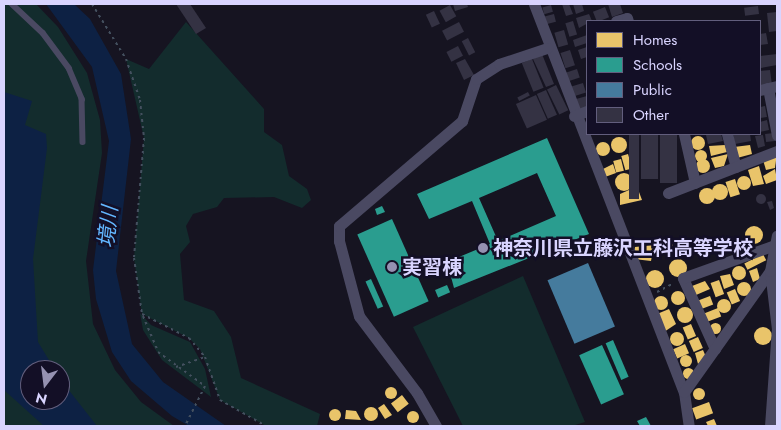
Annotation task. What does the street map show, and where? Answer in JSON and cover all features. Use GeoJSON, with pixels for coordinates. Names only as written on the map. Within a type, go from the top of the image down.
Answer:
{"type":"FeatureCollection","features":[{"type":"Feature","properties":{"kind":"street"},"geometry":{"type":"LineString","coordinates":[[534,4],[547,48],[684,392],[689,426]]}},
{"type":"Feature","properties":{"kind":"street"},"geometry":{"type":"LineString","coordinates":[[436,426],[417,393],[359,316],[339,242],[339,226],[462,121],[476,79],[499,64],[547,48]]}},
{"type":"Feature","properties":{"kind":"street"},"geometry":{"type":"LineString","coordinates":[[768,88],[777,135]]}},
{"type":"Feature","properties":{"kind":"street"},"geometry":{"type":"LineString","coordinates":[[574,116],[586,112]]}},
{"type":"Feature","properties":{"kind":"street"},"geometry":{"type":"LineString","coordinates":[[684,135],[695,182]]}},
{"type":"Feature","properties":{"kind":"street"},"geometry":{"type":"LineString","coordinates":[[727,135],[736,167]]}},
{"type":"Feature","properties":{"kind":"street"},"geometry":{"type":"LineString","coordinates":[[668,193],[777,150]]}},
{"type":"Feature","properties":{"kind":"street"},"geometry":{"type":"LineString","coordinates":[[770,426],[777,329],[770,271],[775,241]]}},
{"type":"Feature","properties":{"kind":"street"},"geometry":{"type":"LineString","coordinates":[[715,349],[683,278],[775,241]]}},
{"type":"Feature","properties":{"kind":"street"},"geometry":{"type":"LineString","coordinates":[[684,392],[715,349],[735,314],[770,271]]}},
{"type":"Feature","properties":{"kind":"lane"},"geometry":{"type":"LineString","coordinates":[[12,4],[43,33],[69,68],[82,99],[83,142]]}},
{"type":"Feature","properties":{"kind":"path"},"geometry":{"type":"LineString","coordinates":[[92,4],[126,59],[140,100],[144,138],[134,258],[142,314],[158,352],[206,391],[185,426]]}},
{"type":"Feature","properties":{"kind":"path"},"geometry":{"type":"LineString","coordinates":[[646,298],[683,278]]}},
{"type":"Feature","properties":{"kind":"path"},"geometry":{"type":"LineString","coordinates":[[142,314],[189,338],[204,357],[220,400],[266,426]]}},
{"type":"Feature","properties":{"kind":"path"},"geometry":{"type":"LineString","coordinates":[[176,367],[204,357]]}},
{"type":"Feature","properties":{"kind":"green space"},"geometry":{"type":"Polygon","coordinates":[[[4,4],[36,4],[58,27],[87,73],[100,120],[102,153],[86,261],[93,324],[115,370],[141,402],[174,426],[4,426],[4,4]]]}},
{"type":"Feature","properties":{"kind":"green space"},"geometry":{"type":"Polygon","coordinates":[[[186,22],[264,109],[264,132],[282,145],[289,176],[307,189],[311,200],[302,208],[274,197],[224,198],[217,207],[193,214],[186,226],[190,242],[180,254],[184,300],[214,311],[231,337],[241,378],[320,414],[317,426],[266,426],[220,400],[200,349],[189,338],[142,314],[134,258],[144,138],[126,59],[149,69],[186,22]]]}},
{"type":"Feature","properties":{"kind":"green space"},"geometry":{"type":"Polygon","coordinates":[[[523,276],[585,422],[572,426],[463,426],[413,327],[523,276]]]}},
{"type":"Feature","properties":{"kind":"green space"},"geometry":{"type":"Polygon","coordinates":[[[140,313],[151,325],[190,342],[205,369],[211,397],[162,360],[143,330],[140,313]]]}},
{"type":"Feature","properties":{"kind":"water","name":"境川"},"geometry":{"type":"Polygon","coordinates":[[[46,4],[74,4],[90,19],[121,74],[131,139],[116,271],[132,344],[163,382],[226,426],[189,426],[172,416],[131,381],[112,352],[96,299],[93,270],[109,141],[92,67],[46,4]]]}},
{"type":"Feature","properties":{"kind":"water"},"geometry":{"type":"Polygon","coordinates":[[[4,92],[32,101],[25,125],[46,134],[47,148],[33,259],[38,342],[49,360],[20,360],[20,404],[4,390],[4,92]]]}},
{"type":"Feature","properties":{"kind":"water"},"geometry":{"type":"Polygon","coordinates":[[[70,392],[97,426],[44,426],[26,410],[70,410],[70,392]]]}},
{"type":"Feature","properties":{"kind":"building: Homes"},"geometry":{"type":"Polygon","coordinates":[[[695,136],[701,136],[705,143],[701,150],[695,150],[691,146],[691,140],[695,136]]]}},
{"type":"Feature","properties":{"kind":"building: Homes"},"geometry":{"type":"Polygon","coordinates":[[[616,137],[622,137],[627,142],[625,151],[616,153],[611,148],[611,142],[616,137]]]}},
{"type":"Feature","properties":{"kind":"building: Homes"},"geometry":{"type":"Polygon","coordinates":[[[600,142],[606,142],[610,149],[606,156],[600,156],[596,152],[596,146],[600,142]]]}},
{"type":"Feature","properties":{"kind":"building: Homes"},"geometry":{"type":"Polygon","coordinates":[[[725,145],[727,152],[711,156],[709,146],[725,145]]]}},
{"type":"Feature","properties":{"kind":"building: Homes"},"geometry":{"type":"Polygon","coordinates":[[[750,145],[752,154],[737,158],[734,147],[750,145]]]}},
{"type":"Feature","properties":{"kind":"building: Homes"},"geometry":{"type":"Polygon","coordinates":[[[701,150],[707,156],[701,162],[695,156],[701,150]]]}},
{"type":"Feature","properties":{"kind":"building: Homes"},"geometry":{"type":"Polygon","coordinates":[[[777,153],[775,168],[766,170],[763,160],[777,153]]]}},
{"type":"Feature","properties":{"kind":"building: Homes"},"geometry":{"type":"Polygon","coordinates":[[[628,154],[632,168],[625,170],[621,156],[628,154]]]}},
{"type":"Feature","properties":{"kind":"building: Homes"},"geometry":{"type":"Polygon","coordinates":[[[728,154],[724,166],[715,168],[711,158],[728,154]]]}},
{"type":"Feature","properties":{"kind":"building: Homes"},"geometry":{"type":"Polygon","coordinates":[[[621,159],[624,171],[616,173],[613,161],[621,159]]]}},
{"type":"Feature","properties":{"kind":"building: Homes"},"geometry":{"type":"Polygon","coordinates":[[[700,159],[706,159],[710,166],[706,173],[700,173],[696,169],[696,163],[700,159]]]}},
{"type":"Feature","properties":{"kind":"building: Homes"},"geometry":{"type":"Polygon","coordinates":[[[613,164],[616,173],[605,177],[603,169],[613,164]]]}},
{"type":"Feature","properties":{"kind":"building: Homes"},"geometry":{"type":"Polygon","coordinates":[[[759,166],[764,184],[753,186],[748,170],[759,166]]]}},
{"type":"Feature","properties":{"kind":"building: Homes"},"geometry":{"type":"Polygon","coordinates":[[[775,169],[777,180],[766,184],[763,176],[775,169]]]}},
{"type":"Feature","properties":{"kind":"building: Homes"},"geometry":{"type":"Polygon","coordinates":[[[624,173],[630,176],[633,182],[630,188],[624,191],[618,188],[615,182],[618,176],[624,173]]]}},
{"type":"Feature","properties":{"kind":"building: Homes"},"geometry":{"type":"Polygon","coordinates":[[[741,176],[747,176],[751,183],[747,190],[741,190],[737,186],[737,180],[741,176]]]}},
{"type":"Feature","properties":{"kind":"building: Homes"},"geometry":{"type":"Polygon","coordinates":[[[735,179],[740,194],[730,197],[725,182],[735,179]]]}},
{"type":"Feature","properties":{"kind":"building: Homes"},"geometry":{"type":"Polygon","coordinates":[[[720,184],[726,186],[728,192],[726,198],[720,200],[714,198],[712,192],[714,186],[720,184]]]}},
{"type":"Feature","properties":{"kind":"building: Homes"},"geometry":{"type":"Polygon","coordinates":[[[707,188],[715,196],[707,204],[699,196],[707,188]]]}},
{"type":"Feature","properties":{"kind":"building: Homes"},"geometry":{"type":"Polygon","coordinates":[[[629,190],[639,192],[642,200],[620,205],[620,194],[629,190]]]}},
{"type":"Feature","properties":{"kind":"building: Homes"},"geometry":{"type":"Polygon","coordinates":[[[754,226],[760,229],[763,235],[760,241],[754,244],[748,241],[745,235],[748,229],[754,226]]]}},
{"type":"Feature","properties":{"kind":"building: Homes"},"geometry":{"type":"Polygon","coordinates":[[[662,239],[668,239],[673,244],[671,253],[662,255],[657,250],[657,244],[662,239]]]}},
{"type":"Feature","properties":{"kind":"building: Homes"},"geometry":{"type":"Polygon","coordinates":[[[654,245],[651,261],[634,259],[635,247],[654,245]]]}},
{"type":"Feature","properties":{"kind":"building: Homes"},"geometry":{"type":"Polygon","coordinates":[[[763,254],[766,260],[747,270],[744,264],[763,254]]]}},
{"type":"Feature","properties":{"kind":"building: Homes"},"geometry":{"type":"Polygon","coordinates":[[[678,259],[684,262],[687,268],[684,274],[678,277],[672,274],[669,268],[672,262],[678,259]]]}},
{"type":"Feature","properties":{"kind":"building: Homes"},"geometry":{"type":"Polygon","coordinates":[[[739,266],[744,268],[746,273],[744,278],[739,280],[734,278],[732,273],[734,268],[739,266]]]}},
{"type":"Feature","properties":{"kind":"building: Homes"},"geometry":{"type":"Polygon","coordinates":[[[757,268],[760,279],[753,282],[749,271],[757,268]]]}},
{"type":"Feature","properties":{"kind":"building: Homes"},"geometry":{"type":"Polygon","coordinates":[[[655,270],[661,273],[664,279],[661,285],[655,288],[649,285],[646,279],[649,273],[655,270]]]}},
{"type":"Feature","properties":{"kind":"building: Homes"},"geometry":{"type":"Polygon","coordinates":[[[730,274],[734,285],[724,289],[720,276],[730,274]]]}},
{"type":"Feature","properties":{"kind":"building: Homes"},"geometry":{"type":"Polygon","coordinates":[[[719,280],[724,294],[716,297],[711,283],[719,280]]]}},
{"type":"Feature","properties":{"kind":"building: Homes"},"geometry":{"type":"Polygon","coordinates":[[[705,281],[710,289],[696,295],[692,286],[705,281]]]}},
{"type":"Feature","properties":{"kind":"building: Homes"},"geometry":{"type":"Polygon","coordinates":[[[744,282],[749,284],[751,289],[749,294],[744,296],[739,294],[737,289],[739,284],[744,282]]]}},
{"type":"Feature","properties":{"kind":"building: Homes"},"geometry":{"type":"Polygon","coordinates":[[[735,289],[740,301],[732,304],[727,293],[735,289]]]}},
{"type":"Feature","properties":{"kind":"building: Homes"},"geometry":{"type":"Polygon","coordinates":[[[675,291],[681,291],[685,298],[681,305],[675,305],[671,301],[671,295],[675,291]]]}},
{"type":"Feature","properties":{"kind":"building: Homes"},"geometry":{"type":"Polygon","coordinates":[[[661,296],[666,298],[668,303],[666,308],[661,310],[656,308],[654,303],[656,298],[661,296]]]}},
{"type":"Feature","properties":{"kind":"building: Homes"},"geometry":{"type":"Polygon","coordinates":[[[710,296],[713,304],[700,309],[697,301],[710,296]]]}},
{"type":"Feature","properties":{"kind":"building: Homes"},"geometry":{"type":"Polygon","coordinates":[[[724,299],[729,301],[731,306],[729,311],[724,313],[719,311],[717,306],[719,301],[724,299]]]}},
{"type":"Feature","properties":{"kind":"building: Homes"},"geometry":{"type":"Polygon","coordinates":[[[685,307],[693,315],[685,323],[677,315],[685,307]]]}},
{"type":"Feature","properties":{"kind":"building: Homes"},"geometry":{"type":"Polygon","coordinates":[[[718,308],[721,316],[707,322],[704,313],[718,308]]]}},
{"type":"Feature","properties":{"kind":"building: Homes"},"geometry":{"type":"Polygon","coordinates":[[[669,309],[676,324],[664,332],[657,314],[669,309]]]}},
{"type":"Feature","properties":{"kind":"building: Homes"},"geometry":{"type":"Polygon","coordinates":[[[715,322],[721,328],[715,334],[709,328],[715,322]]]}},
{"type":"Feature","properties":{"kind":"building: Homes"},"geometry":{"type":"Polygon","coordinates":[[[691,324],[696,336],[688,339],[683,328],[691,324]]]}},
{"type":"Feature","properties":{"kind":"building: Homes"},"geometry":{"type":"Polygon","coordinates":[[[763,327],[769,330],[772,336],[769,342],[763,345],[757,342],[754,336],[757,330],[763,327]]]}},
{"type":"Feature","properties":{"kind":"building: Homes"},"geometry":{"type":"Polygon","coordinates":[[[677,332],[682,334],[684,339],[682,344],[677,346],[672,344],[670,339],[672,334],[677,332]]]}},
{"type":"Feature","properties":{"kind":"building: Homes"},"geometry":{"type":"Polygon","coordinates":[[[698,337],[703,348],[694,352],[689,341],[698,337]]]}},
{"type":"Feature","properties":{"kind":"building: Homes"},"geometry":{"type":"Polygon","coordinates":[[[685,344],[689,353],[677,358],[673,349],[685,344]]]}},
{"type":"Feature","properties":{"kind":"building: Homes"},"geometry":{"type":"Polygon","coordinates":[[[703,350],[706,357],[698,364],[695,353],[703,350]]]}},
{"type":"Feature","properties":{"kind":"building: Homes"},"geometry":{"type":"Polygon","coordinates":[[[684,355],[688,355],[692,361],[688,367],[684,367],[680,363],[680,359],[684,355]]]}},
{"type":"Feature","properties":{"kind":"building: Homes"},"geometry":{"type":"Polygon","coordinates":[[[688,367],[694,373],[688,379],[682,373],[688,367]]]}},
{"type":"Feature","properties":{"kind":"building: Homes"},"geometry":{"type":"Polygon","coordinates":[[[393,387],[396,388],[396,398],[389,399],[386,398],[385,391],[386,388],[393,387]]]}},
{"type":"Feature","properties":{"kind":"building: Homes"},"geometry":{"type":"Polygon","coordinates":[[[697,388],[701,388],[705,394],[701,400],[697,400],[693,396],[693,392],[697,388]]]}},
{"type":"Feature","properties":{"kind":"building: Homes"},"geometry":{"type":"Polygon","coordinates":[[[402,395],[409,404],[398,412],[391,404],[402,395]]]}},
{"type":"Feature","properties":{"kind":"building: Homes"},"geometry":{"type":"Polygon","coordinates":[[[709,402],[713,413],[696,419],[692,408],[709,402]]]}},
{"type":"Feature","properties":{"kind":"building: Homes"},"geometry":{"type":"Polygon","coordinates":[[[384,404],[392,415],[385,419],[378,408],[384,404]]]}},
{"type":"Feature","properties":{"kind":"building: Homes"},"geometry":{"type":"Polygon","coordinates":[[[371,407],[376,409],[378,414],[376,419],[371,421],[366,419],[364,414],[366,409],[371,407]]]}},
{"type":"Feature","properties":{"kind":"building: Homes"},"geometry":{"type":"Polygon","coordinates":[[[337,409],[340,410],[340,420],[333,421],[330,420],[329,413],[330,410],[337,409]]]}},
{"type":"Feature","properties":{"kind":"building: Homes"},"geometry":{"type":"Polygon","coordinates":[[[346,410],[356,411],[361,420],[345,419],[346,410]]]}},
{"type":"Feature","properties":{"kind":"building: Homes"},"geometry":{"type":"Polygon","coordinates":[[[415,411],[418,412],[418,422],[411,423],[408,422],[407,415],[408,412],[415,411]]]}},
{"type":"Feature","properties":{"kind":"building: Homes"},"geometry":{"type":"Polygon","coordinates":[[[714,419],[717,426],[708,426],[706,422],[714,419]]]}},
{"type":"Feature","properties":{"kind":"building: Schools"},"geometry":{"type":"Polygon","coordinates":[[[547,138],[589,234],[454,288],[447,262],[490,244],[472,201],[429,219],[417,194],[547,138]],[[537,173],[479,198],[498,241],[556,216],[537,173]]]}},
{"type":"Feature","properties":{"kind":"building: Schools"},"geometry":{"type":"Polygon","coordinates":[[[382,206],[385,212],[377,215],[375,209],[382,206]]]}},
{"type":"Feature","properties":{"kind":"building: Schools","name":"実習棟"},"geometry":{"type":"Polygon","coordinates":[[[392,219],[429,301],[394,317],[357,234],[392,219]]]}},
{"type":"Feature","properties":{"kind":"building: Schools"},"geometry":{"type":"Polygon","coordinates":[[[371,279],[383,306],[378,309],[366,281],[371,279]]]}},
{"type":"Feature","properties":{"kind":"building: Schools"},"geometry":{"type":"Polygon","coordinates":[[[447,285],[450,292],[438,297],[435,290],[447,285]]]}},
{"type":"Feature","properties":{"kind":"building: Schools"},"geometry":{"type":"Polygon","coordinates":[[[613,340],[629,377],[621,380],[606,343],[613,340]]]}},
{"type":"Feature","properties":{"kind":"building: Schools"},"geometry":{"type":"Polygon","coordinates":[[[602,345],[624,394],[601,404],[579,355],[602,345]]]}},
{"type":"Feature","properties":{"kind":"building: Schools"},"geometry":{"type":"Polygon","coordinates":[[[646,417],[651,426],[640,426],[637,421],[646,417]]]}},
{"type":"Feature","properties":{"kind":"building: Public"},"geometry":{"type":"Polygon","coordinates":[[[588,263],[615,327],[574,344],[547,280],[588,263]]]}},
{"type":"Feature","properties":{"kind":"building: Other"},"geometry":{"type":"Polygon","coordinates":[[[176,4],[190,4],[206,28],[196,34],[176,4]]]}},
{"type":"Feature","properties":{"kind":"building: Other"},"geometry":{"type":"Polygon","coordinates":[[[453,4],[467,4],[468,7],[455,11],[453,4]]]}},
{"type":"Feature","properties":{"kind":"building: Other"},"geometry":{"type":"Polygon","coordinates":[[[562,4],[569,4],[573,14],[566,16],[562,4]]]}},
{"type":"Feature","properties":{"kind":"building: Other"},"geometry":{"type":"Polygon","coordinates":[[[573,4],[582,4],[584,11],[576,14],[573,4]]]}},
{"type":"Feature","properties":{"kind":"building: Other"},"geometry":{"type":"Polygon","coordinates":[[[608,4],[620,4],[623,13],[612,17],[608,4]]]}},
{"type":"Feature","properties":{"kind":"building: Other"},"geometry":{"type":"Polygon","coordinates":[[[450,5],[456,16],[446,22],[440,11],[450,5]]]}},
{"type":"Feature","properties":{"kind":"building: Other"},"geometry":{"type":"Polygon","coordinates":[[[551,5],[553,12],[544,14],[542,7],[551,5]]]}},
{"type":"Feature","properties":{"kind":"building: Other"},"geometry":{"type":"Polygon","coordinates":[[[758,6],[759,14],[745,16],[744,8],[758,6]]]}},
{"type":"Feature","properties":{"kind":"building: Other"},"geometry":{"type":"Polygon","coordinates":[[[605,7],[609,17],[596,20],[593,12],[605,7]]]}},
{"type":"Feature","properties":{"kind":"building: Other"},"geometry":{"type":"Polygon","coordinates":[[[434,11],[440,24],[432,27],[426,15],[434,11]]]}},
{"type":"Feature","properties":{"kind":"building: Other"},"geometry":{"type":"Polygon","coordinates":[[[777,12],[777,31],[769,32],[767,13],[777,12]]]}},
{"type":"Feature","properties":{"kind":"building: Other"},"geometry":{"type":"Polygon","coordinates":[[[554,14],[556,22],[542,25],[540,17],[554,14]]]}},
{"type":"Feature","properties":{"kind":"building: Other"},"geometry":{"type":"Polygon","coordinates":[[[589,14],[592,20],[586,20],[586,24],[579,28],[576,18],[589,14]]]}},
{"type":"Feature","properties":{"kind":"building: Other"},"geometry":{"type":"Polygon","coordinates":[[[573,21],[577,34],[569,37],[565,23],[573,21]]]}},
{"type":"Feature","properties":{"kind":"building: Other"},"geometry":{"type":"Polygon","coordinates":[[[459,22],[464,32],[447,40],[442,31],[459,22]]]}},
{"type":"Feature","properties":{"kind":"building: Other"},"geometry":{"type":"Polygon","coordinates":[[[564,30],[568,44],[559,47],[554,33],[564,30]]]}},
{"type":"Feature","properties":{"kind":"building: Other"},"geometry":{"type":"Polygon","coordinates":[[[766,33],[768,44],[761,45],[761,34],[766,33]]]}},
{"type":"Feature","properties":{"kind":"building: Other"},"geometry":{"type":"Polygon","coordinates":[[[586,35],[586,43],[575,47],[573,40],[586,35]]]}},
{"type":"Feature","properties":{"kind":"building: Other"},"geometry":{"type":"Polygon","coordinates":[[[468,38],[475,52],[469,55],[462,41],[468,38]]]}},
{"type":"Feature","properties":{"kind":"building: Other"},"geometry":{"type":"Polygon","coordinates":[[[458,46],[463,56],[451,62],[446,52],[458,46]]]}},
{"type":"Feature","properties":{"kind":"building: Other"},"geometry":{"type":"Polygon","coordinates":[[[586,47],[586,57],[581,59],[578,50],[586,47]]]}},
{"type":"Feature","properties":{"kind":"building: Other"},"geometry":{"type":"Polygon","coordinates":[[[570,50],[575,65],[565,68],[560,53],[570,50]]]}},
{"type":"Feature","properties":{"kind":"building: Other"},"geometry":{"type":"Polygon","coordinates":[[[542,54],[554,84],[546,87],[533,59],[542,54]]]}},
{"type":"Feature","properties":{"kind":"building: Other"},"geometry":{"type":"Polygon","coordinates":[[[777,54],[777,65],[761,68],[761,56],[777,54]]]}},
{"type":"Feature","properties":{"kind":"building: Other"},"geometry":{"type":"Polygon","coordinates":[[[465,59],[474,75],[464,80],[456,63],[465,59]]]}},
{"type":"Feature","properties":{"kind":"building: Other"},"geometry":{"type":"Polygon","coordinates":[[[532,59],[544,88],[533,92],[522,63],[532,59]]]}},
{"type":"Feature","properties":{"kind":"building: Other"},"geometry":{"type":"Polygon","coordinates":[[[577,69],[580,78],[565,83],[562,74],[577,69]]]}},
{"type":"Feature","properties":{"kind":"building: Other"},"geometry":{"type":"Polygon","coordinates":[[[770,70],[772,85],[761,86],[761,71],[770,70]]]}},
{"type":"Feature","properties":{"kind":"building: Other"},"geometry":{"type":"Polygon","coordinates":[[[583,83],[586,93],[573,97],[570,87],[583,83]]]}},
{"type":"Feature","properties":{"kind":"building: Other"},"geometry":{"type":"Polygon","coordinates":[[[556,85],[568,110],[559,115],[547,89],[556,85]]]}},
{"type":"Feature","properties":{"kind":"building: Other"},"geometry":{"type":"Polygon","coordinates":[[[546,90],[557,115],[548,119],[537,94],[546,90]]]}},
{"type":"Feature","properties":{"kind":"building: Other"},"geometry":{"type":"Polygon","coordinates":[[[528,92],[530,96],[519,101],[517,97],[528,92]]]}},
{"type":"Feature","properties":{"kind":"building: Other"},"geometry":{"type":"Polygon","coordinates":[[[536,95],[547,120],[527,129],[516,104],[536,95]]]}},
{"type":"Feature","properties":{"kind":"building: Other"},"geometry":{"type":"Polygon","coordinates":[[[586,96],[586,107],[580,109],[576,99],[586,96]]]}},
{"type":"Feature","properties":{"kind":"building: Other"},"geometry":{"type":"Polygon","coordinates":[[[765,106],[767,117],[761,118],[761,107],[765,106]]]}},
{"type":"Feature","properties":{"kind":"building: Other"},"geometry":{"type":"Polygon","coordinates":[[[767,120],[769,130],[761,132],[761,122],[767,120]]]}},
{"type":"Feature","properties":{"kind":"building: Other"},"geometry":{"type":"Polygon","coordinates":[[[774,133],[775,141],[766,142],[765,134],[774,133]]]}},
{"type":"Feature","properties":{"kind":"building: Other"},"geometry":{"type":"Polygon","coordinates":[[[629,135],[639,135],[639,199],[629,199],[629,135]]]}},
{"type":"Feature","properties":{"kind":"building: Other"},"geometry":{"type":"Polygon","coordinates":[[[641,135],[658,135],[658,179],[641,179],[641,135]]]}},
{"type":"Feature","properties":{"kind":"building: Other"},"geometry":{"type":"Polygon","coordinates":[[[660,135],[677,135],[677,183],[660,183],[660,135]]]}},
{"type":"Feature","properties":{"kind":"building: Other"},"geometry":{"type":"Polygon","coordinates":[[[706,135],[721,135],[723,141],[708,144],[706,135]]]}},
{"type":"Feature","properties":{"kind":"building: Other"},"geometry":{"type":"Polygon","coordinates":[[[733,135],[750,135],[751,141],[735,144],[733,135]]]}},
{"type":"Feature","properties":{"kind":"building: Other"},"geometry":{"type":"Polygon","coordinates":[[[763,135],[765,146],[758,148],[755,136],[763,135]]]}},
{"type":"Feature","properties":{"kind":"building: Other"},"geometry":{"type":"Polygon","coordinates":[[[759,194],[763,194],[766,199],[765,203],[759,204],[756,201],[756,197],[759,194]]]}},
{"type":"Feature","properties":{"kind":"building: Other"},"geometry":{"type":"Polygon","coordinates":[[[772,201],[774,208],[770,210],[767,202],[772,201]]]}},
{"type":"Feature","properties":{"kind":"place","name":"神奈川県立藤沢工科高等学校"},"geometry":{"type":"Point","coordinates":[483,248]}},
{"type":"Feature","properties":{"kind":"place","name":"実習棟"},"geometry":{"type":"Point","coordinates":[392,267]}}]}
